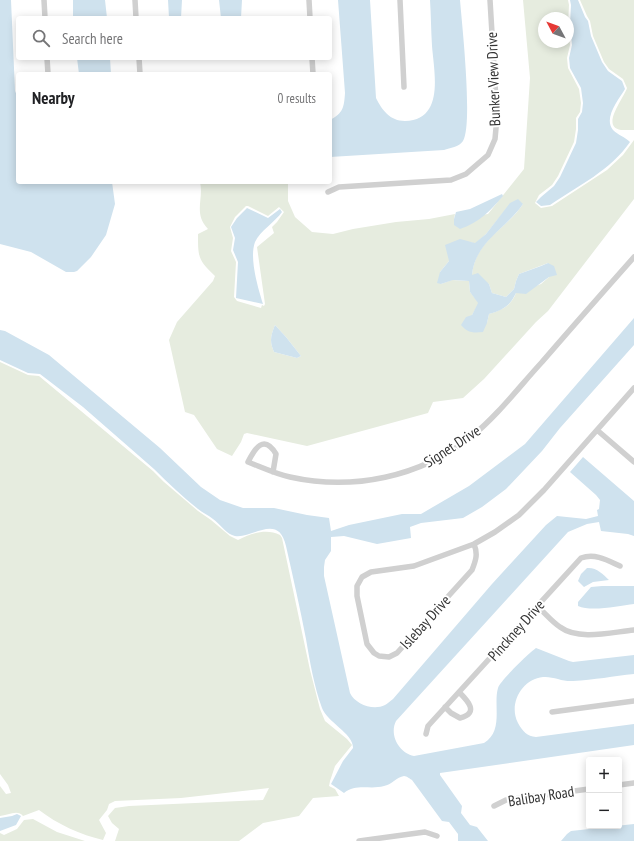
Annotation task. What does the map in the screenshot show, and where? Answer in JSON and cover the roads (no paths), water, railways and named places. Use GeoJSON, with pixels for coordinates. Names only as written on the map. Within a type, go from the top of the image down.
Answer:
{"type":"FeatureCollection","features":[{"type":"Feature","properties":{"kind":"street"},"geometry":{"type":"LineString","coordinates":[[44,0],[45,16]]}},
{"type":"Feature","properties":{"kind":"street"},"geometry":{"type":"LineString","coordinates":[[135,0],[136,16]]}},
{"type":"Feature","properties":{"kind":"street"},"geometry":{"type":"LineString","coordinates":[[309,0],[310,16]]}},
{"type":"Feature","properties":{"kind":"street"},"geometry":{"type":"LineString","coordinates":[[400,0],[404,87]]}},
{"type":"Feature","properties":{"kind":"street","name":"Bunker View Drive"},"geometry":{"type":"LineString","coordinates":[[328,192],[339,187],[451,180],[466,174],[488,155],[495,139],[497,117],[490,0]]}},
{"type":"Feature","properties":{"kind":"street"},"geometry":{"type":"LineString","coordinates":[[47,60],[48,72]]}},
{"type":"Feature","properties":{"kind":"street"},"geometry":{"type":"LineString","coordinates":[[139,60],[140,72]]}},
{"type":"Feature","properties":{"kind":"street"},"geometry":{"type":"LineString","coordinates":[[312,60],[313,72]]}},
{"type":"Feature","properties":{"kind":"street","name":"Signet Drive"},"geometry":{"type":"LineString","coordinates":[[273,472],[276,454],[273,448],[262,444],[257,446],[248,462],[273,472],[289,477],[341,483],[375,480],[414,470],[453,449],[470,438],[496,414],[634,257]]}},
{"type":"Feature","properties":{"kind":"street","name":"Islebay Drive"},"geometry":{"type":"LineString","coordinates":[[474,544],[477,551],[477,558],[472,570],[397,653],[389,657],[379,656],[374,653],[366,644],[356,596],[357,586],[362,577],[371,572],[414,566],[474,544],[496,532],[519,515],[544,490],[634,388]]}},
{"type":"Feature","properties":{"kind":"street"},"geometry":{"type":"LineString","coordinates":[[597,430],[634,462]]}},
{"type":"Feature","properties":{"kind":"street","name":"Pinckney Drive"},"geometry":{"type":"LineString","coordinates":[[426,734],[428,726],[581,558],[593,556],[603,558],[620,566]]}},
{"type":"Feature","properties":{"kind":"street"},"geometry":{"type":"LineString","coordinates":[[537,606],[560,628],[574,634],[634,630]]}},
{"type":"Feature","properties":{"kind":"street"},"geometry":{"type":"LineString","coordinates":[[445,707],[455,717],[465,717],[468,714],[471,709],[470,703],[459,692]]}},
{"type":"Feature","properties":{"kind":"street"},"geometry":{"type":"LineString","coordinates":[[552,712],[634,700]]}},
{"type":"Feature","properties":{"kind":"street"},"geometry":{"type":"LineString","coordinates":[[622,785],[634,783]]}},
{"type":"Feature","properties":{"kind":"street","name":"Balibay Road"},"geometry":{"type":"LineString","coordinates":[[494,806],[506,800],[586,789]]}},
{"type":"Feature","properties":{"kind":"street"},"geometry":{"type":"LineString","coordinates":[[359,841],[425,832],[437,836]]}},
{"type":"Feature","properties":{"kind":"water"},"geometry":{"type":"Polygon","coordinates":[[[0,0],[11,0],[16,93],[16,184],[112,184],[115,204],[106,235],[91,257],[77,271],[66,272],[31,252],[0,244],[0,0]]]}},
{"type":"Feature","properties":{"kind":"water"},"geometry":{"type":"Polygon","coordinates":[[[73,0],[105,0],[107,16],[73,16],[73,0]]]}},
{"type":"Feature","properties":{"kind":"water"},"geometry":{"type":"Polygon","coordinates":[[[168,0],[182,0],[181,16],[169,16],[168,0]]]}},
{"type":"Feature","properties":{"kind":"water"},"geometry":{"type":"Polygon","coordinates":[[[219,0],[242,0],[241,16],[221,16],[219,0]]]}},
{"type":"Feature","properties":{"kind":"water"},"geometry":{"type":"Polygon","coordinates":[[[338,0],[370,0],[376,98],[387,114],[400,121],[405,121],[418,119],[426,113],[432,104],[435,81],[430,0],[460,0],[467,96],[467,116],[466,131],[463,141],[459,145],[444,150],[332,157],[332,119],[342,110],[345,93],[338,0]]]}},
{"type":"Feature","properties":{"kind":"water"},"geometry":{"type":"Polygon","coordinates":[[[570,0],[578,0],[588,21],[591,36],[602,62],[608,71],[622,81],[625,89],[613,109],[610,125],[615,132],[630,142],[613,161],[593,177],[550,205],[541,206],[536,202],[554,186],[560,177],[576,143],[578,119],[582,112],[583,103],[581,88],[570,68],[569,58],[571,48],[574,48],[574,12],[571,12],[570,0]]]}},
{"type":"Feature","properties":{"kind":"water"},"geometry":{"type":"Polygon","coordinates":[[[77,60],[110,60],[111,72],[79,72],[77,60]]]}},
{"type":"Feature","properties":{"kind":"water"},"geometry":{"type":"Polygon","coordinates":[[[502,194],[503,196],[489,211],[473,223],[460,229],[454,225],[456,212],[470,209],[502,194]]]}},
{"type":"Feature","properties":{"kind":"water"},"geometry":{"type":"Polygon","coordinates":[[[518,199],[523,204],[485,245],[474,264],[472,275],[478,273],[489,284],[492,293],[506,297],[514,289],[519,274],[548,263],[554,266],[557,275],[549,277],[526,294],[516,293],[506,307],[489,314],[483,332],[468,331],[461,325],[466,317],[472,315],[478,303],[470,292],[469,281],[453,280],[441,284],[437,283],[440,272],[449,261],[445,245],[460,239],[475,243],[486,234],[510,203],[518,199]]]}},
{"type":"Feature","properties":{"kind":"water"},"geometry":{"type":"Polygon","coordinates":[[[247,208],[268,218],[280,209],[282,212],[257,238],[253,249],[255,273],[263,304],[236,298],[238,262],[233,250],[235,238],[231,227],[237,218],[247,208]]]}},
{"type":"Feature","properties":{"kind":"water"},"geometry":{"type":"Polygon","coordinates":[[[634,318],[634,345],[560,428],[542,451],[506,489],[482,507],[463,518],[421,523],[410,527],[411,538],[377,544],[344,536],[331,537],[331,551],[325,560],[324,576],[350,693],[352,697],[360,703],[370,707],[380,707],[386,705],[393,699],[492,584],[546,525],[557,516],[586,519],[598,516],[597,510],[599,509],[600,500],[570,472],[583,457],[634,501],[634,536],[601,531],[599,522],[587,524],[568,532],[396,721],[394,732],[397,743],[404,751],[414,756],[484,743],[494,732],[496,725],[497,695],[500,684],[527,655],[536,648],[573,662],[634,655],[634,674],[573,681],[543,677],[529,682],[523,687],[516,701],[515,716],[518,723],[528,735],[536,737],[634,724],[634,745],[440,773],[462,806],[461,813],[470,825],[477,827],[488,841],[458,841],[458,834],[449,822],[442,821],[412,780],[406,776],[401,777],[387,785],[379,787],[358,787],[344,793],[331,784],[343,761],[353,748],[352,743],[345,733],[325,713],[319,700],[312,674],[286,546],[282,536],[276,530],[262,530],[239,536],[229,534],[216,521],[187,500],[83,407],[40,374],[28,373],[0,360],[0,330],[5,331],[49,355],[160,448],[201,487],[220,500],[243,508],[274,508],[329,518],[331,531],[349,525],[402,514],[421,514],[469,486],[525,444],[634,318]]]}},
{"type":"Feature","properties":{"kind":"water"},"geometry":{"type":"Polygon","coordinates":[[[275,325],[301,356],[297,358],[274,352],[271,345],[271,338],[275,325]]]}},
{"type":"Feature","properties":{"kind":"water"},"geometry":{"type":"Polygon","coordinates":[[[587,568],[602,573],[609,580],[593,582],[584,587],[578,581],[581,574],[587,568]]]}},
{"type":"Feature","properties":{"kind":"water"},"geometry":{"type":"Polygon","coordinates":[[[634,586],[634,604],[597,609],[578,606],[578,602],[591,587],[634,586]]]}},
{"type":"Feature","properties":{"kind":"water"},"geometry":{"type":"Polygon","coordinates":[[[17,814],[21,816],[16,825],[0,831],[0,818],[17,814]]]}},
{"type":"Feature","properties":{"kind":"water"},"geometry":{"type":"Polygon","coordinates":[[[634,824],[634,841],[561,841],[571,831],[589,829],[622,829],[622,825],[634,824]]]}}]}
